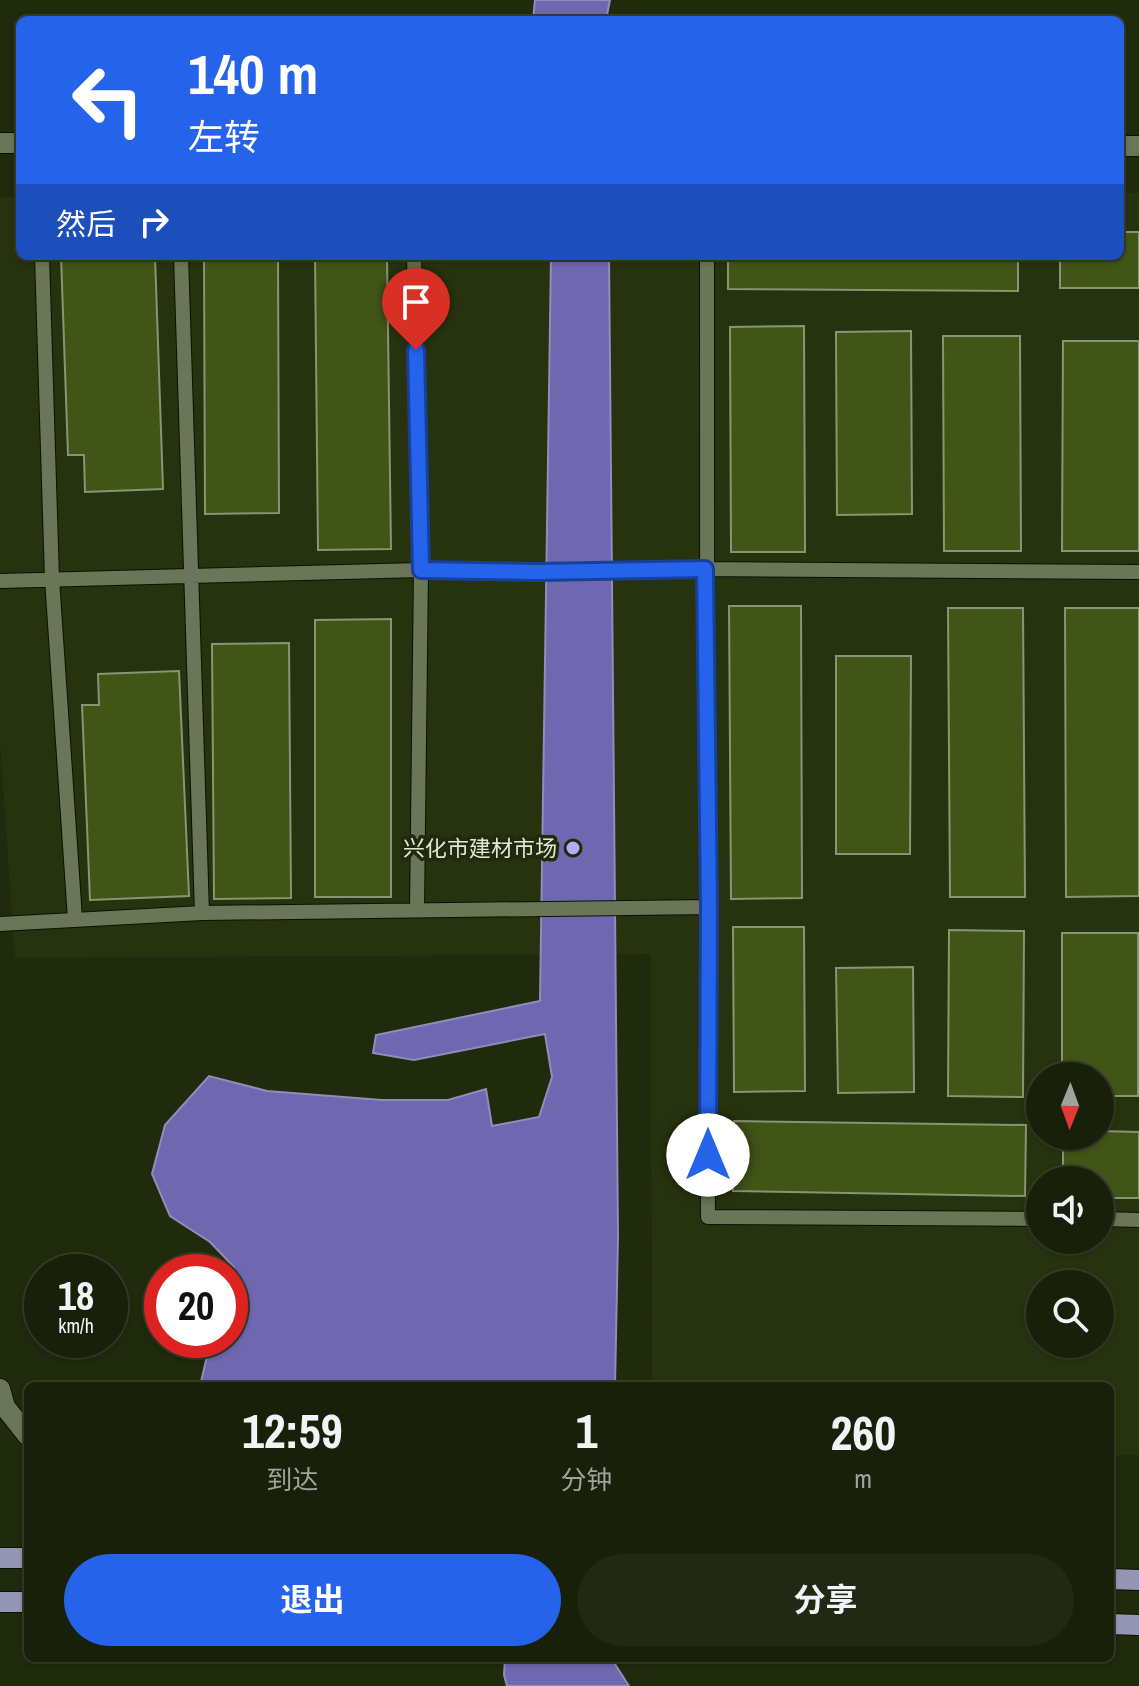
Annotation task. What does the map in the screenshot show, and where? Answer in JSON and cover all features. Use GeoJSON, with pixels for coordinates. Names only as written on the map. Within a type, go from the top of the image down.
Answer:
{"type":"FeatureCollection","features":[{"type":"Feature","properties":{"kind":"main road"},"geometry":{"type":"LineString","coordinates":[[0,1558],[24,1558]]}},
{"type":"Feature","properties":{"kind":"main road"},"geometry":{"type":"LineString","coordinates":[[1114,1579],[1139,1580]]}},
{"type":"Feature","properties":{"kind":"main road"},"geometry":{"type":"LineString","coordinates":[[0,1602],[24,1602]]}},
{"type":"Feature","properties":{"kind":"main road"},"geometry":{"type":"LineString","coordinates":[[1114,1624],[1139,1625]]}},
{"type":"Feature","properties":{"kind":"street"},"geometry":{"type":"LineString","coordinates":[[0,1389],[5,1407],[24,1431]]}},
{"type":"Feature","properties":{"kind":"lane"},"geometry":{"type":"LineString","coordinates":[[42,260],[52,579],[75,919]]}},
{"type":"Feature","properties":{"kind":"lane"},"geometry":{"type":"LineString","coordinates":[[181,260],[202,913]]}},
{"type":"Feature","properties":{"kind":"lane"},"geometry":{"type":"LineString","coordinates":[[414,260],[421,570],[417,909]]}},
{"type":"Feature","properties":{"kind":"lane"},"geometry":{"type":"LineString","coordinates":[[707,260],[708,1217],[1026,1219]]}},
{"type":"Feature","properties":{"kind":"lane"},"geometry":{"type":"LineString","coordinates":[[0,581],[421,570],[1139,572]]}},
{"type":"Feature","properties":{"kind":"lane"},"geometry":{"type":"LineString","coordinates":[[0,924],[202,913],[709,907]]}},
{"type":"Feature","properties":{"kind":"lane"},"geometry":{"type":"LineString","coordinates":[[1114,1219],[1139,1220]]}},
{"type":"Feature","properties":{"kind":"shaded area"},"geometry":{"type":"Polygon","coordinates":[[[535,0],[610,0],[607,16],[533,16],[535,0]]]}},
{"type":"Feature","properties":{"kind":"shaded area","name":"兴化市建材市场"},"geometry":{"type":"Polygon","coordinates":[[[1139,193],[1139,1455],[1114,1455],[1114,1382],[652,1382],[651,954],[15,958],[0,743],[0,197],[16,197],[16,260],[1124,260],[1124,194],[1139,193]]]}},
{"type":"Feature","properties":{"kind":"shaded area"},"geometry":{"type":"Polygon","coordinates":[[[551,260],[609,260],[618,1237],[615,1382],[201,1382],[207,1358],[248,1358],[248,1254],[222,1254],[210,1242],[170,1216],[152,1174],[165,1125],[209,1076],[267,1091],[382,1100],[448,1100],[486,1089],[492,1126],[539,1117],[552,1077],[545,1034],[414,1060],[373,1053],[376,1035],[540,1001],[551,260]]]}},
{"type":"Feature","properties":{"kind":"shaded area"},"geometry":{"type":"Polygon","coordinates":[[[505,1662],[614,1662],[629,1686],[507,1686],[505,1662]]]}},
{"type":"Feature","properties":{"kind":"building"},"geometry":{"type":"Polygon","coordinates":[[[1124,232],[1139,232],[1139,288],[1060,288],[1060,260],[1124,260],[1124,232]]]}},
{"type":"Feature","properties":{"kind":"building"},"geometry":{"type":"Polygon","coordinates":[[[61,260],[155,260],[163,489],[85,492],[84,455],[68,455],[61,260]]]}},
{"type":"Feature","properties":{"kind":"building"},"geometry":{"type":"Polygon","coordinates":[[[204,260],[278,260],[279,513],[205,514],[204,260]]]}},
{"type":"Feature","properties":{"kind":"building"},"geometry":{"type":"Polygon","coordinates":[[[315,260],[387,260],[391,549],[318,550],[315,260]]]}},
{"type":"Feature","properties":{"kind":"building"},"geometry":{"type":"Polygon","coordinates":[[[728,260],[1018,260],[1018,291],[728,289],[728,260]]]}},
{"type":"Feature","properties":{"kind":"building"},"geometry":{"type":"Polygon","coordinates":[[[804,326],[805,552],[731,552],[730,327],[804,326]]]}},
{"type":"Feature","properties":{"kind":"building"},"geometry":{"type":"Polygon","coordinates":[[[911,331],[912,514],[837,515],[836,332],[911,331]]]}},
{"type":"Feature","properties":{"kind":"building"},"geometry":{"type":"Polygon","coordinates":[[[943,336],[1020,336],[1021,551],[944,551],[943,336]]]}},
{"type":"Feature","properties":{"kind":"building"},"geometry":{"type":"Polygon","coordinates":[[[1063,341],[1139,341],[1139,551],[1062,551],[1063,341]]]}},
{"type":"Feature","properties":{"kind":"building"},"geometry":{"type":"Polygon","coordinates":[[[729,606],[801,606],[802,898],[731,899],[729,606]]]}},
{"type":"Feature","properties":{"kind":"building"},"geometry":{"type":"Polygon","coordinates":[[[948,608],[1023,608],[1025,897],[950,897],[948,608]]]}},
{"type":"Feature","properties":{"kind":"building"},"geometry":{"type":"Polygon","coordinates":[[[1065,608],[1139,608],[1139,896],[1066,897],[1065,608]]]}},
{"type":"Feature","properties":{"kind":"building"},"geometry":{"type":"Polygon","coordinates":[[[391,619],[391,897],[315,897],[315,620],[391,619]]]}},
{"type":"Feature","properties":{"kind":"building"},"geometry":{"type":"Polygon","coordinates":[[[289,643],[291,898],[214,899],[212,644],[289,643]]]}},
{"type":"Feature","properties":{"kind":"building"},"geometry":{"type":"Polygon","coordinates":[[[836,656],[911,656],[910,854],[836,854],[836,656]]]}},
{"type":"Feature","properties":{"kind":"building"},"geometry":{"type":"Polygon","coordinates":[[[179,671],[189,896],[90,900],[82,705],[99,705],[98,674],[179,671]]]}},
{"type":"Feature","properties":{"kind":"building"},"geometry":{"type":"Polygon","coordinates":[[[733,927],[804,927],[805,1091],[734,1092],[733,927]]]}},
{"type":"Feature","properties":{"kind":"building"},"geometry":{"type":"Polygon","coordinates":[[[949,930],[1024,931],[1023,1097],[948,1096],[949,930]]]}},
{"type":"Feature","properties":{"kind":"building"},"geometry":{"type":"Polygon","coordinates":[[[1062,933],[1138,933],[1138,1096],[1114,1096],[1114,1062],[1062,1062],[1062,933]]]}},
{"type":"Feature","properties":{"kind":"building"},"geometry":{"type":"Polygon","coordinates":[[[913,967],[914,1092],[838,1093],[836,968],[913,967]]]}},
{"type":"Feature","properties":{"kind":"building"},"geometry":{"type":"Polygon","coordinates":[[[734,1121],[1026,1125],[1025,1196],[733,1191],[734,1121]]]}},
{"type":"Feature","properties":{"kind":"building"},"geometry":{"type":"Polygon","coordinates":[[[1114,1131],[1139,1132],[1139,1198],[1114,1198],[1114,1166],[1063,1166],[1063,1150],[1114,1150],[1114,1131]]]}},
{"type":"Feature","properties":{"kind":"place","name":"兴化市建材市场"},"geometry":{"type":"Point","coordinates":[573,848]}},
{"type":"Feature","properties":{"kind":"route"},"geometry":{"type":"LineString","coordinates":[[416,350],[421,570],[628,572],[705,569],[708,1155]]}}]}
